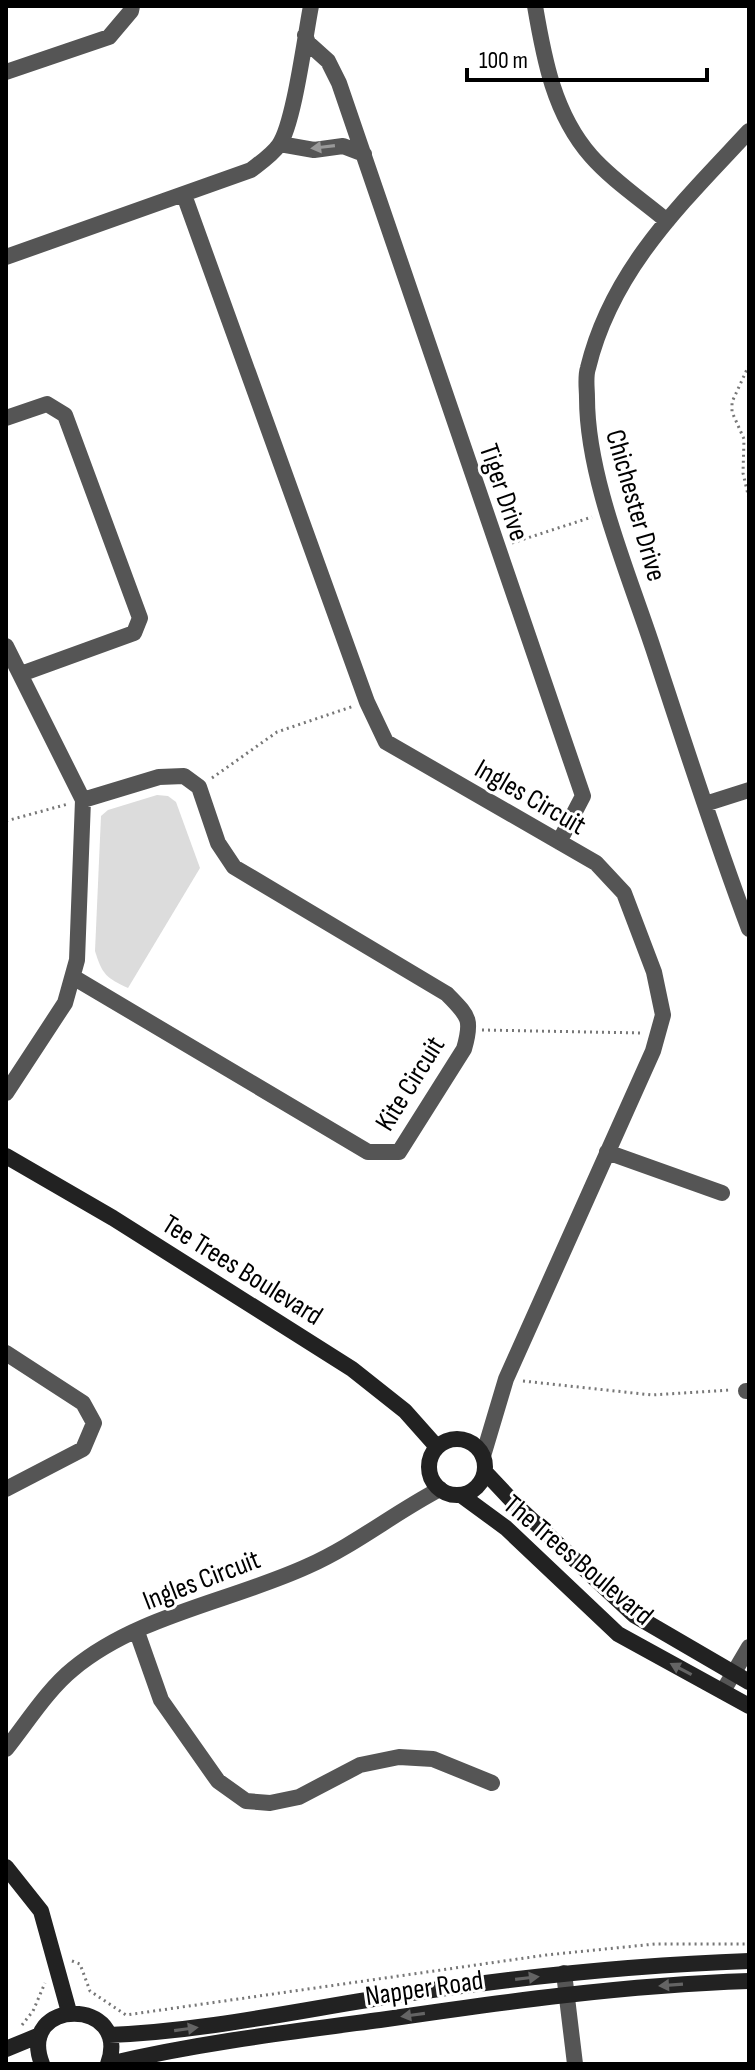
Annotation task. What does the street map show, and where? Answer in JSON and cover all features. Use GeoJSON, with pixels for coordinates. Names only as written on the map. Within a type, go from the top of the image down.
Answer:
{"type":"FeatureCollection","features":[{"type":"Feature","properties":{"kind":"street"},"geometry":{"type":"LineString","coordinates":[[6,72],[109,37],[132,6]]}},
{"type":"Feature","properties":{"kind":"street"},"geometry":{"type":"LineString","coordinates":[[6,257],[251,170],[280,144],[289,117],[311,6]]}},
{"type":"Feature","properties":{"kind":"street"},"geometry":{"type":"LineString","coordinates":[[535,6],[542,51],[561,112],[591,156],[667,221]]}},
{"type":"Feature","properties":{"kind":"street","name":"Tiger Drive"},"geometry":{"type":"LineString","coordinates":[[305,35],[308,43],[334,70],[583,796],[559,842]]}},
{"type":"Feature","properties":{"kind":"street","name":"Chichester Drive"},"geometry":{"type":"LineString","coordinates":[[749,131],[631,265],[607,310],[587,371],[587,429],[608,512],[749,929]]}},
{"type":"Feature","properties":{"kind":"street"},"geometry":{"type":"LineString","coordinates":[[280,144],[314,150],[343,146],[364,154]]}},
{"type":"Feature","properties":{"kind":"street","name":"Ingles Circuit"},"geometry":{"type":"LineString","coordinates":[[184,195],[367,702],[386,742],[596,863],[624,893],[654,972],[663,1015],[653,1051],[506,1379],[484,1464]]}},
{"type":"Feature","properties":{"kind":"street"},"geometry":{"type":"LineString","coordinates":[[6,418],[47,404],[65,415],[140,618],[134,633],[21,674]]}},
{"type":"Feature","properties":{"kind":"street"},"geometry":{"type":"LineString","coordinates":[[6,646],[83,800],[77,960],[73,977],[65,1003],[6,1093]]}},
{"type":"Feature","properties":{"kind":"street"},"geometry":{"type":"LineString","coordinates":[[83,800],[159,777],[184,776],[199,787]]}},
{"type":"Feature","properties":{"kind":"street","name":"Kite Circuit"},"geometry":{"type":"LineString","coordinates":[[73,977],[368,1152],[399,1152],[464,1049],[470,1030],[469,1016],[447,994],[234,867],[218,843],[199,787]]}},
{"type":"Feature","properties":{"kind":"street"},"geometry":{"type":"LineString","coordinates":[[705,804],[749,790]]}},
{"type":"Feature","properties":{"kind":"street"},"geometry":{"type":"LineString","coordinates":[[607,1152],[722,1193]]}},
{"type":"Feature","properties":{"kind":"street","name":"Tee Trees Boulevard"},"geometry":{"type":"LineString","coordinates":[[6,1156],[113,1218],[352,1369],[405,1411],[437,1447]]}},
{"type":"Feature","properties":{"kind":"street"},"geometry":{"type":"LineString","coordinates":[[6,1353],[83,1403],[94,1423],[83,1449],[6,1489]]}},
{"type":"Feature","properties":{"kind":"street"},"geometry":{"type":"LineString","coordinates":[[456,1439],[475,1445],[484,1464],[479,1484],[461,1495],[440,1489],[430,1475],[429,1466],[431,1455],[437,1447],[456,1439]]}},
{"type":"Feature","properties":{"kind":"street","name":"The Trees Boulevard"},"geometry":{"type":"LineString","coordinates":[[484,1464],[518,1507],[634,1615],[749,1682]]}},
{"type":"Feature","properties":{"kind":"street","name":"Ingles Circuit"},"geometry":{"type":"LineString","coordinates":[[6,1749],[72,1670],[114,1642],[195,1607],[307,1567],[372,1532],[440,1489]]}},
{"type":"Feature","properties":{"kind":"street","name":"The Trees Boulevard"},"geometry":{"type":"LineString","coordinates":[[461,1495],[506,1528],[618,1634],[749,1706]]}},
{"type":"Feature","properties":{"kind":"street"},"geometry":{"type":"LineString","coordinates":[[137,1632],[161,1700],[218,1781],[246,1801],[270,1803],[299,1797],[360,1765],[399,1757],[433,1759],[492,1783]]}},
{"type":"Feature","properties":{"kind":"street"},"geometry":{"type":"LineString","coordinates":[[723,1691],[749,1647]]}},
{"type":"Feature","properties":{"kind":"street"},"geometry":{"type":"LineString","coordinates":[[6,1867],[41,1911],[69,2012]]}},
{"type":"Feature","properties":{"kind":"street","name":"Napper Road"},"geometry":{"type":"LineString","coordinates":[[109,2035],[162,2032],[404,1994],[564,1973],[659,1964],[749,1961]]}},
{"type":"Feature","properties":{"kind":"street"},"geometry":{"type":"LineString","coordinates":[[564,1973],[575,2064]]}},
{"type":"Feature","properties":{"kind":"street","name":"Napper Road"},"geometry":{"type":"LineString","coordinates":[[108,2064],[200,2045],[504,2002],[664,1985],[749,1981]]}},
{"type":"Feature","properties":{"kind":"street"},"geometry":{"type":"LineString","coordinates":[[42,2064],[38,2049],[40,2035],[48,2023],[69,2012],[98,2020],[109,2035],[111,2050],[108,2064]]}},
{"type":"Feature","properties":{"kind":"street"},"geometry":{"type":"LineString","coordinates":[[6,2049],[40,2035]]}},
{"type":"Feature","properties":{"kind":"path"},"geometry":{"type":"LineString","coordinates":[[749,365],[732,402],[732,412],[744,439],[743,473],[749,499]]}},
{"type":"Feature","properties":{"kind":"path"},"geometry":{"type":"LineString","coordinates":[[497,548],[608,512]]}},
{"type":"Feature","properties":{"kind":"path"},"geometry":{"type":"LineString","coordinates":[[199,787],[277,732],[367,702]]}},
{"type":"Feature","properties":{"kind":"path"},"geometry":{"type":"LineString","coordinates":[[6,821],[83,800]]}},
{"type":"Feature","properties":{"kind":"path"},"geometry":{"type":"LineString","coordinates":[[470,1030],[658,1033]]}},
{"type":"Feature","properties":{"kind":"path"},"geometry":{"type":"LineString","coordinates":[[506,1379],[652,1395],[747,1391]]}},
{"type":"Feature","properties":{"kind":"path"},"geometry":{"type":"LineString","coordinates":[[15,2033],[33,2011],[45,1983],[46,1971],[55,1956],[80,1964],[90,1991],[126,2015],[546,1955],[655,1944],[749,1944]]}},
{"type":"Feature","properties":{"kind":"shaded area"},"geometry":{"type":"Polygon","coordinates":[[[157,795],[168,796],[176,802],[200,868],[128,988],[106,974],[95,951],[101,816],[108,810],[157,795]]]}}]}
